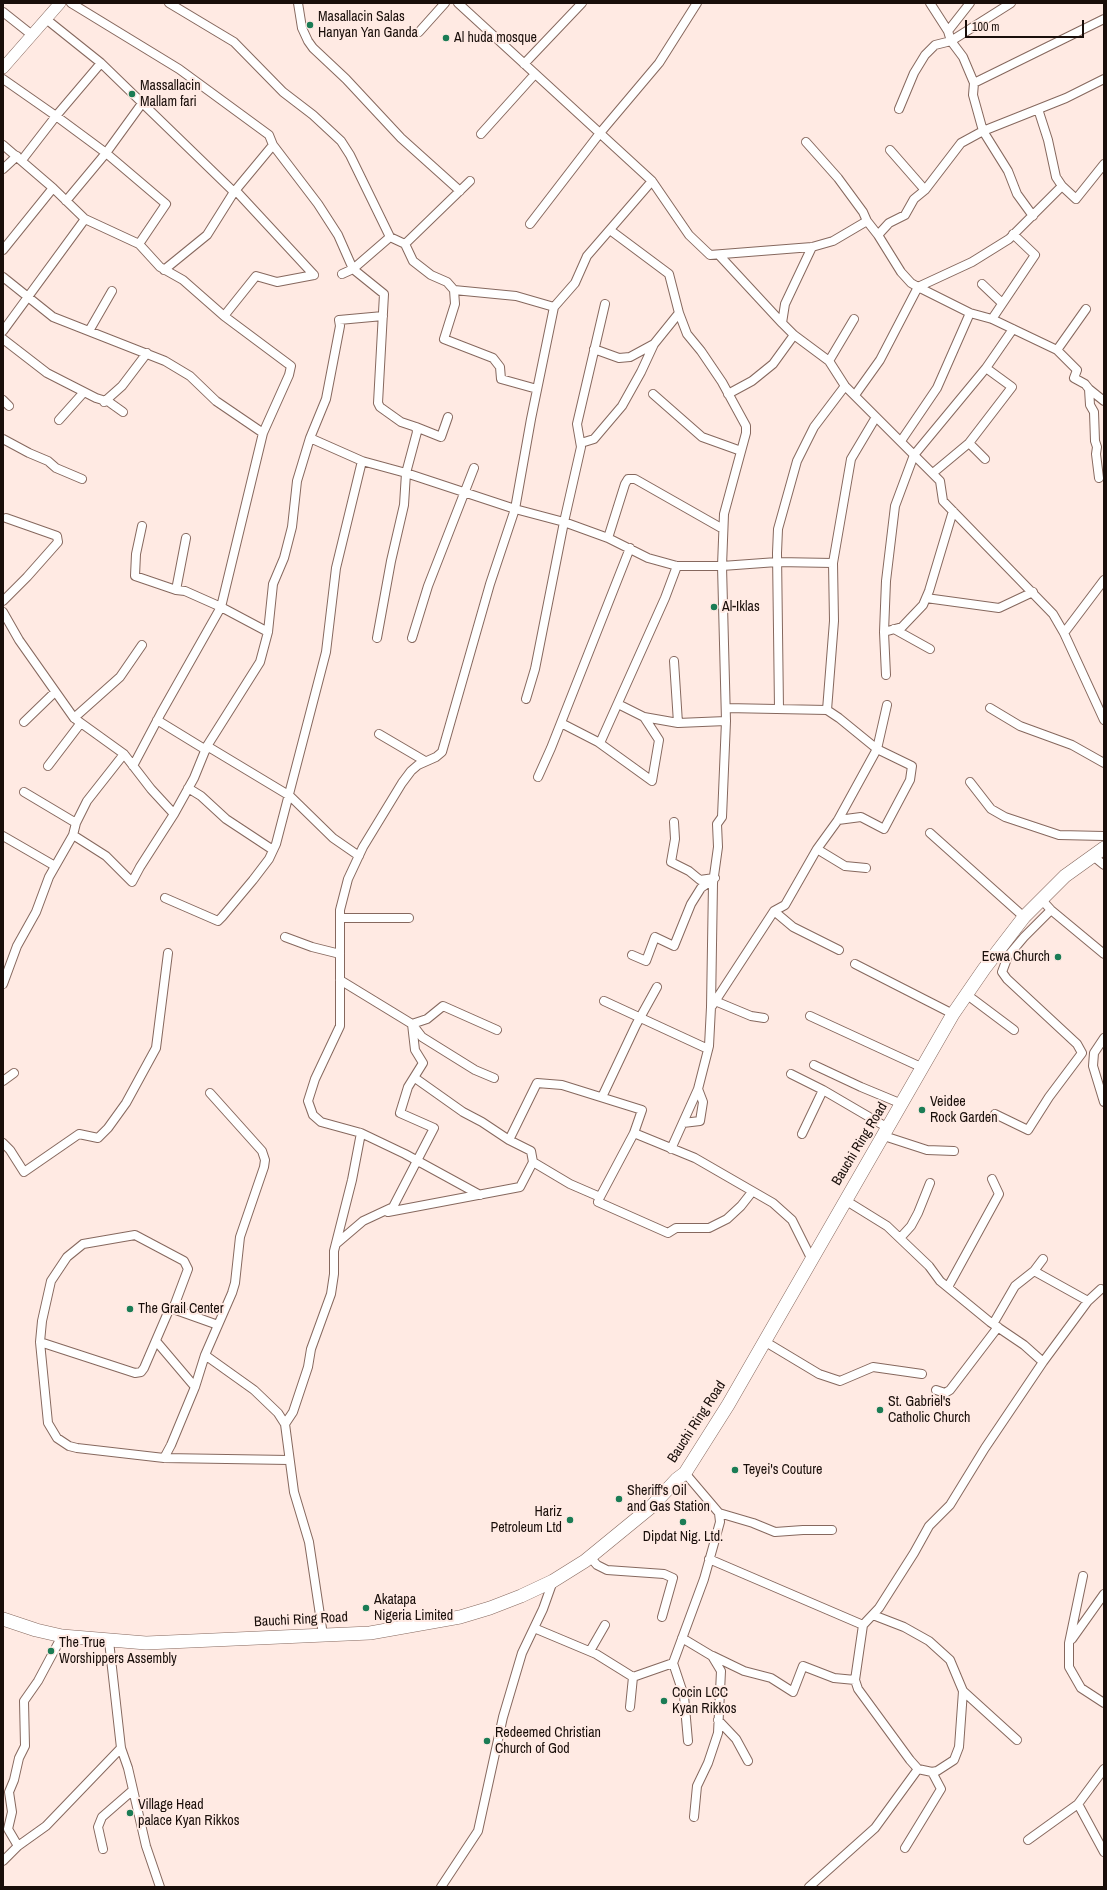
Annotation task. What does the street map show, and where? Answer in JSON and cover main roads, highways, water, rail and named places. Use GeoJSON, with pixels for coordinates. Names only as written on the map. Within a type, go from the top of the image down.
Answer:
{"type":"FeatureCollection","features":[{"type":"Feature","properties":{"kind":"main road","name":"Bauchi Ring Road"},"geometry":{"type":"LineString","coordinates":[[3,1619],[36,1630],[62,1636],[146,1643],[370,1633],[460,1618],[515,1599],[553,1581],[585,1560],[609,1543],[651,1507],[685,1473],[724,1412],[845,1200],[966,994],[1024,917],[1041,899],[1066,876],[1104,848]]}},
{"type":"Feature","properties":{"kind":"place","name":"Masallacin Salas Hanyan Yan Ganda"},"geometry":{"type":"Point","coordinates":[310,25]}},
{"type":"Feature","properties":{"kind":"place","name":"Al huda mosque"},"geometry":{"type":"Point","coordinates":[446,38]}},
{"type":"Feature","properties":{"kind":"place","name":"Massallacin Mallam fari"},"geometry":{"type":"Point","coordinates":[132,94]}},
{"type":"Feature","properties":{"kind":"place","name":"Al-Iklas"},"geometry":{"type":"Point","coordinates":[714,607]}},
{"type":"Feature","properties":{"kind":"place","name":"Ecwa Church"},"geometry":{"type":"Point","coordinates":[1058,957]}},
{"type":"Feature","properties":{"kind":"place","name":"Veidee Rock Garden"},"geometry":{"type":"Point","coordinates":[922,1110]}},
{"type":"Feature","properties":{"kind":"place","name":"The Grail Center"},"geometry":{"type":"Point","coordinates":[130,1309]}},
{"type":"Feature","properties":{"kind":"place","name":"St. Gabriel's Catholic Church"},"geometry":{"type":"Point","coordinates":[880,1410]}},
{"type":"Feature","properties":{"kind":"place","name":"Teyei's Couture"},"geometry":{"type":"Point","coordinates":[735,1470]}},
{"type":"Feature","properties":{"kind":"place","name":"Sheriff's Oil and Gas Station"},"geometry":{"type":"Point","coordinates":[619,1499]}},
{"type":"Feature","properties":{"kind":"place","name":"Hariz Petroleum Ltd"},"geometry":{"type":"Point","coordinates":[570,1520]}},
{"type":"Feature","properties":{"kind":"place","name":"Dipdat Nig. Ltd."},"geometry":{"type":"Point","coordinates":[683,1522]}},
{"type":"Feature","properties":{"kind":"place","name":"Akatapa Nigeria Limited"},"geometry":{"type":"Point","coordinates":[366,1608]}},
{"type":"Feature","properties":{"kind":"place","name":"The True Worshippers Assembly"},"geometry":{"type":"Point","coordinates":[51,1651]}},
{"type":"Feature","properties":{"kind":"place","name":"Cocin LCC Kyan Rikkos"},"geometry":{"type":"Point","coordinates":[664,1701]}},
{"type":"Feature","properties":{"kind":"place","name":"Redeemed Christian Church of God"},"geometry":{"type":"Point","coordinates":[487,1741]}},
{"type":"Feature","properties":{"kind":"place","name":"Village Head palace Kyan Rikkos"},"geometry":{"type":"Point","coordinates":[130,1813]}}]}
